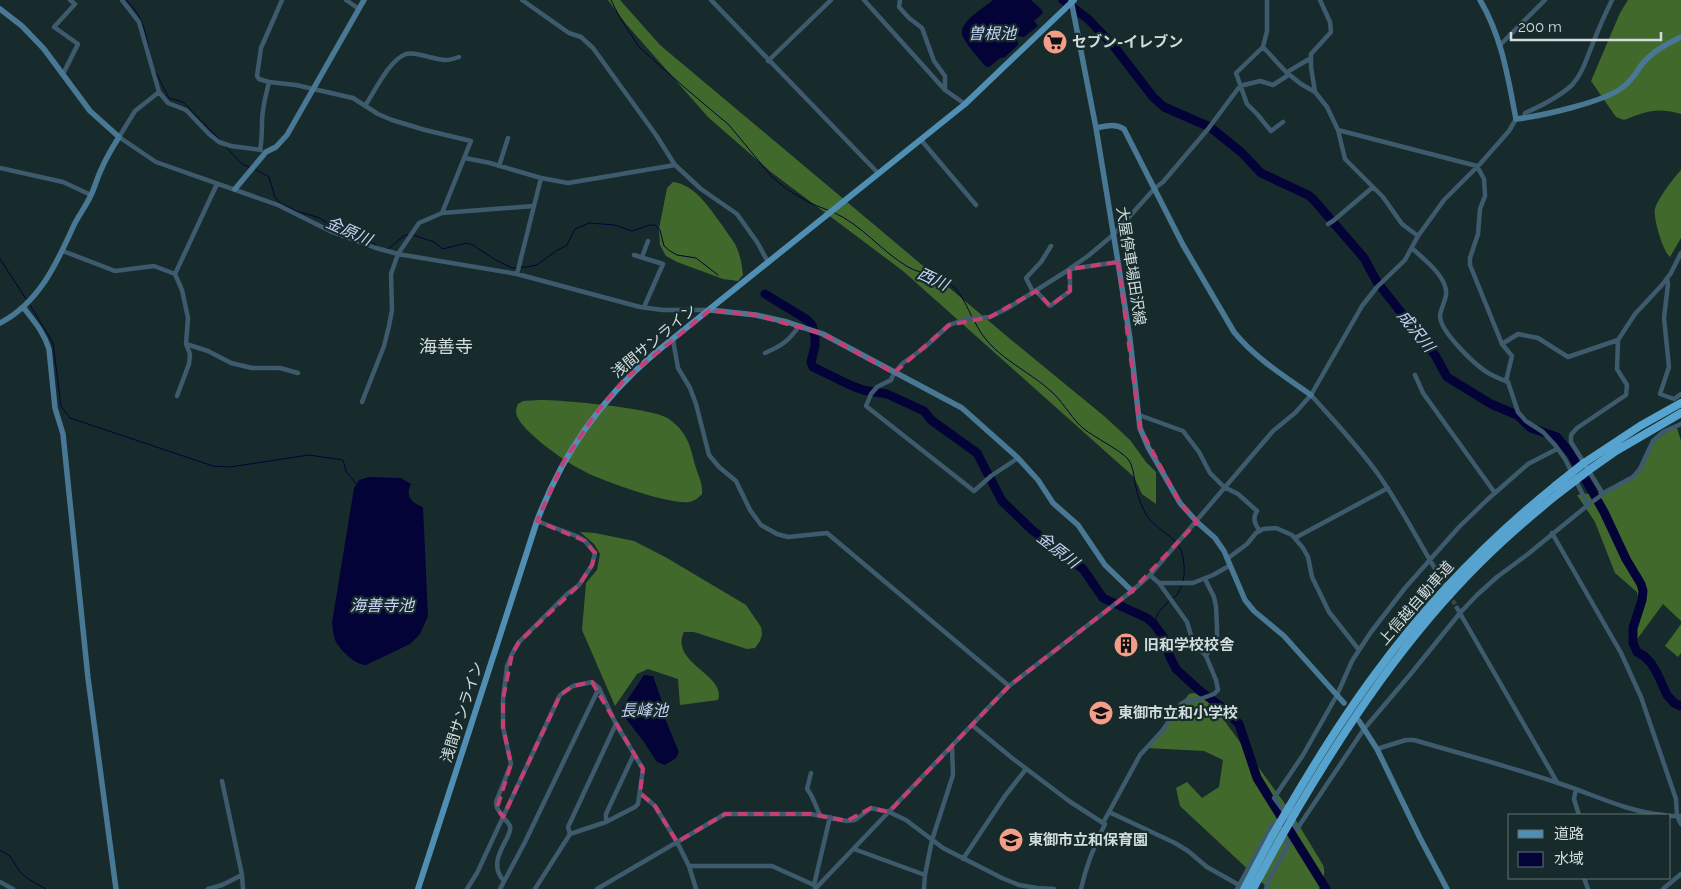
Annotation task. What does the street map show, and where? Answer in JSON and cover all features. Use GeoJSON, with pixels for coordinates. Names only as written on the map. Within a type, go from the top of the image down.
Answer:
{"type":"FeatureCollection","features":[{"type":"Feature","properties":{"kind":"highway","name":"上信越自動車道"},"geometry":{"type":"LineString","coordinates":[[1253,889],[1276,839],[1292,810],[1365,703],[1423,626],[1482,561],[1527,520],[1557,489],[1640,426],[1681,403]]}},
{"type":"Feature","properties":{"kind":"highway","name":"上信越自動車道"},"geometry":{"type":"LineString","coordinates":[[1587,467],[1681,413]]}},
{"type":"Feature","properties":{"kind":"highway","name":"上信越自動車道"},"geometry":{"type":"LineString","coordinates":[[1240,888],[1276,839]]}},
{"type":"Feature","properties":{"kind":"main road","name":"浅間サンライン"},"geometry":{"type":"LineString","coordinates":[[418,889],[537,521],[553,482],[596,413],[625,380],[965,104],[1071,4]]}},
{"type":"Feature","properties":{"kind":"street"},"geometry":{"type":"LineString","coordinates":[[62,74],[78,44],[54,27],[75,4],[70,0]]}},
{"type":"Feature","properties":{"kind":"street"},"geometry":{"type":"LineString","coordinates":[[122,0],[139,22],[159,92],[168,103],[186,110],[220,142],[231,146],[263,151],[276,146],[287,135],[364,0]]}},
{"type":"Feature","properties":{"kind":"street"},"geometry":{"type":"LineString","coordinates":[[282,0],[261,48],[257,76],[259,79],[353,98],[392,120],[471,141],[442,214]]}},
{"type":"Feature","properties":{"kind":"street"},"geometry":{"type":"LineString","coordinates":[[346,0],[359,9]]}},
{"type":"Feature","properties":{"kind":"street"},"geometry":{"type":"LineString","coordinates":[[522,0],[569,33],[581,37],[593,48],[675,165],[701,189],[737,214],[757,242],[768,262]]}},
{"type":"Feature","properties":{"kind":"street"},"geometry":{"type":"LineString","coordinates":[[711,0],[878,174]]}},
{"type":"Feature","properties":{"kind":"street"},"geometry":{"type":"LineString","coordinates":[[768,60],[831,0]]}},
{"type":"Feature","properties":{"kind":"street"},"geometry":{"type":"LineString","coordinates":[[864,0],[945,90],[965,104]]}},
{"type":"Feature","properties":{"kind":"street"},"geometry":{"type":"LineString","coordinates":[[900,0],[899,7],[922,28],[934,61],[946,76],[945,90]]}},
{"type":"Feature","properties":{"kind":"street"},"geometry":{"type":"LineString","coordinates":[[1267,0],[1266,31],[1263,47],[1236,73],[1247,104],[1270,131],[1282,122]]}},
{"type":"Feature","properties":{"kind":"street"},"geometry":{"type":"LineString","coordinates":[[1315,92],[1311,54],[1331,32],[1330,22],[1320,0]]}},
{"type":"Feature","properties":{"kind":"street"},"geometry":{"type":"LineString","coordinates":[[815,887],[854,849],[1009,686],[1150,575],[1273,431],[1295,413],[1311,395],[1362,306],[1377,287],[1405,260],[1418,236],[1444,200],[1509,131],[1516,119],[1500,45],[1487,12],[1480,0]]}},
{"type":"Feature","properties":{"kind":"street"},"geometry":{"type":"LineString","coordinates":[[1500,45],[1544,0]]}},
{"type":"Feature","properties":{"kind":"street"},"geometry":{"type":"LineString","coordinates":[[1524,118],[1525,112],[1539,107],[1572,85],[1586,63],[1612,0]]}},
{"type":"Feature","properties":{"kind":"street","name":"大屋停車場田沢線"},"geometry":{"type":"LineString","coordinates":[[1071,4],[1096,128],[1118,262],[1130,339],[1140,428],[1148,447],[1180,503],[1215,538],[1224,551],[1245,600],[1254,611],[1284,636],[1344,703]]}},
{"type":"Feature","properties":{"kind":"street"},"geometry":{"type":"LineString","coordinates":[[0,9],[22,26],[44,49],[90,111],[119,137],[156,162],[278,205],[332,232],[398,254],[517,274],[644,307],[663,310],[710,310],[756,315],[799,326],[836,340],[962,408],[1018,458],[1038,480],[1053,502],[1078,526],[1105,565],[1132,591]]}},
{"type":"Feature","properties":{"kind":"street"},"geometry":{"type":"LineString","coordinates":[[1516,119],[1587,103],[1615,92],[1623,87],[1644,61],[1656,51],[1681,37]]}},
{"type":"Feature","properties":{"kind":"street"},"geometry":{"type":"LineString","coordinates":[[1263,47],[1288,74],[1315,92],[1327,107],[1338,130],[1345,159],[1383,197],[1402,224],[1418,236]]}},
{"type":"Feature","properties":{"kind":"street"},"geometry":{"type":"LineString","coordinates":[[365,106],[395,61],[405,55],[412,53],[448,61],[459,57]]}},
{"type":"Feature","properties":{"kind":"street"},"geometry":{"type":"LineString","coordinates":[[1018,458],[991,476],[974,491],[866,406],[875,389],[891,380],[894,373],[903,363],[924,348],[949,325],[966,319],[990,316],[1035,292],[1088,256],[1113,235],[1155,188],[1163,182],[1208,129],[1240,86],[1260,80],[1273,85],[1287,76],[1289,71],[1311,58]]}},
{"type":"Feature","properties":{"kind":"street"},"geometry":{"type":"LineString","coordinates":[[235,189],[263,151],[263,104],[269,82]]}},
{"type":"Feature","properties":{"kind":"street"},"geometry":{"type":"LineString","coordinates":[[0,323],[8,319],[40,289],[53,270],[75,223],[91,196],[108,153],[136,111],[159,92]]}},
{"type":"Feature","properties":{"kind":"street"},"geometry":{"type":"LineString","coordinates":[[1096,128],[1119,126],[1124,129],[1183,245],[1234,332],[1262,360],[1311,395],[1355,444],[1388,488],[1437,572]]}},
{"type":"Feature","properties":{"kind":"street"},"geometry":{"type":"LineString","coordinates":[[1338,130],[1477,166],[1484,179],[1485,196],[1480,209],[1478,234],[1470,258],[1470,265],[1502,344],[1512,356],[1506,381]]}},
{"type":"Feature","properties":{"kind":"street"},"geometry":{"type":"LineString","coordinates":[[499,166],[508,138]]}},
{"type":"Feature","properties":{"kind":"street"},"geometry":{"type":"LineString","coordinates":[[921,140],[976,205]]}},
{"type":"Feature","properties":{"kind":"street"},"geometry":{"type":"LineString","coordinates":[[465,158],[541,178],[568,183],[675,165]]}},
{"type":"Feature","properties":{"kind":"street"},"geometry":{"type":"LineString","coordinates":[[0,168],[62,182],[91,196]]}},
{"type":"Feature","properties":{"kind":"street"},"geometry":{"type":"LineString","coordinates":[[517,274],[541,178]]}},
{"type":"Feature","properties":{"kind":"street"},"geometry":{"type":"LineString","coordinates":[[177,396],[189,364],[190,354],[186,344],[188,318],[182,290],[176,274],[217,184]]}},
{"type":"Feature","properties":{"kind":"street"},"geometry":{"type":"LineString","coordinates":[[1330,222],[1373,188]]}},
{"type":"Feature","properties":{"kind":"street"},"geometry":{"type":"LineString","coordinates":[[362,402],[384,346],[389,326],[392,310],[391,274],[398,254],[419,223],[442,214],[534,206]]}},
{"type":"Feature","properties":{"kind":"street"},"geometry":{"type":"LineString","coordinates":[[642,257],[648,241]]}},
{"type":"Feature","properties":{"kind":"street"},"geometry":{"type":"LineString","coordinates":[[1052,246],[1041,262],[1026,278],[1035,292],[1050,306],[1070,291],[1069,269]]}},
{"type":"Feature","properties":{"kind":"street"},"geometry":{"type":"LineString","coordinates":[[1412,248],[1436,271],[1445,284],[1447,295],[1440,316],[1443,326],[1457,346],[1489,373],[1508,382],[1518,412],[1526,421],[1543,432],[1565,459],[1588,505]]}},
{"type":"Feature","properties":{"kind":"street"},"geometry":{"type":"LineString","coordinates":[[63,251],[115,271],[154,266],[176,274]]}},
{"type":"Feature","properties":{"kind":"street"},"geometry":{"type":"LineString","coordinates":[[1603,494],[1571,442],[1572,435],[1576,428],[1626,395],[1626,385],[1617,369],[1618,340],[1636,314],[1667,278],[1681,253]]}},
{"type":"Feature","properties":{"kind":"street"},"geometry":{"type":"LineString","coordinates":[[634,255],[663,264],[644,307]]}},
{"type":"Feature","properties":{"kind":"street"},"geometry":{"type":"LineString","coordinates":[[1069,269],[1118,262]]}},
{"type":"Feature","properties":{"kind":"street"},"geometry":{"type":"LineString","coordinates":[[1667,278],[1664,318],[1668,367],[1660,394],[1674,399],[1681,394]]}},
{"type":"Feature","properties":{"kind":"street"},"geometry":{"type":"LineString","coordinates":[[23,306],[41,330],[49,349],[55,408],[63,434],[88,678],[116,889]]}},
{"type":"Feature","properties":{"kind":"street"},"geometry":{"type":"LineString","coordinates":[[765,353],[779,347],[792,337],[799,326]]}},
{"type":"Feature","properties":{"kind":"street"},"geometry":{"type":"LineString","coordinates":[[1502,344],[1518,334],[1538,338],[1568,357],[1618,340]]}},
{"type":"Feature","properties":{"kind":"street"},"geometry":{"type":"LineString","coordinates":[[673,340],[678,368],[690,388],[696,404],[709,455],[718,467],[736,481],[750,510],[762,525],[777,534],[788,537],[827,533],[1009,686]]}},
{"type":"Feature","properties":{"kind":"street"},"geometry":{"type":"LineString","coordinates":[[186,344],[208,351],[231,363],[252,368],[280,368],[298,373]]}},
{"type":"Feature","properties":{"kind":"street"},"geometry":{"type":"LineString","coordinates":[[1415,374],[1423,393],[1495,493]]}},
{"type":"Feature","properties":{"kind":"street"},"geometry":{"type":"LineString","coordinates":[[1139,415],[1183,431],[1199,452],[1210,473],[1224,487],[1238,494],[1257,511],[1254,515],[1255,525],[1260,530]]}},
{"type":"Feature","properties":{"kind":"street"},"geometry":{"type":"LineString","coordinates":[[1556,449],[1528,464],[1459,527],[1405,588],[1371,632],[1352,661],[1337,695],[1303,755],[1274,798],[1297,829],[1364,729],[1460,613],[1497,577],[1552,533],[1603,494],[1633,478],[1640,470],[1653,441],[1663,432],[1681,424]]}},
{"type":"Feature","properties":{"kind":"street"},"geometry":{"type":"LineString","coordinates":[[1295,538],[1388,488]]}},
{"type":"Feature","properties":{"kind":"street"},"geometry":{"type":"LineString","coordinates":[[504,881],[496,868],[510,831],[510,825],[497,808],[496,802],[511,764],[503,727],[503,699],[508,666],[519,642],[567,594],[579,585],[592,565],[595,553],[579,537],[537,521]]}},
{"type":"Feature","properties":{"kind":"street"},"geometry":{"type":"LineString","coordinates":[[1227,559],[1247,544],[1260,530],[1270,527],[1292,535],[1308,557],[1312,577],[1329,612],[1359,650]]}},
{"type":"Feature","properties":{"kind":"street"},"geometry":{"type":"LineString","coordinates":[[1552,533],[1621,653],[1641,697],[1676,798],[1681,824]]}},
{"type":"Feature","properties":{"kind":"street"},"geometry":{"type":"LineString","coordinates":[[1159,583],[1194,583],[1230,566]]}},
{"type":"Feature","properties":{"kind":"street"},"geometry":{"type":"LineString","coordinates":[[1081,889],[1093,846],[1105,824],[1103,823],[1140,755],[1162,731],[1180,704],[1214,694],[1218,690],[1206,656],[1193,642],[1182,613],[1159,583],[1150,575]]}},
{"type":"Feature","properties":{"kind":"street"},"geometry":{"type":"LineString","coordinates":[[1205,579],[1216,606],[1217,629],[1217,636],[1206,656]]}},
{"type":"Feature","properties":{"kind":"street"},"geometry":{"type":"LineString","coordinates":[[1457,608],[1557,782]]}},
{"type":"Feature","properties":{"kind":"street"},"geometry":{"type":"LineString","coordinates":[[467,889],[477,873],[560,694],[573,686],[592,682],[599,688],[616,724],[643,769],[638,804],[606,822],[570,834],[538,888]]}},
{"type":"Feature","properties":{"kind":"street"},"geometry":{"type":"LineString","coordinates":[[500,889],[525,842],[599,688]]}},
{"type":"Feature","properties":{"kind":"street"},"geometry":{"type":"LineString","coordinates":[[1358,721],[1377,749],[1416,831],[1447,889]]}},
{"type":"Feature","properties":{"kind":"street"},"geometry":{"type":"LineString","coordinates":[[570,834],[568,827],[616,724]]}},
{"type":"Feature","properties":{"kind":"street"},"geometry":{"type":"LineString","coordinates":[[972,725],[1069,802],[1103,823]]}},
{"type":"Feature","properties":{"kind":"street"},"geometry":{"type":"LineString","coordinates":[[1377,749],[1406,740],[1414,740],[1557,782],[1649,814]]}},
{"type":"Feature","properties":{"kind":"street"},"geometry":{"type":"LineString","coordinates":[[924,889],[932,840],[953,775],[952,747]]}},
{"type":"Feature","properties":{"kind":"street"},"geometry":{"type":"LineString","coordinates":[[606,822],[606,814],[634,754]]}},
{"type":"Feature","properties":{"kind":"street"},"geometry":{"type":"LineString","coordinates":[[962,859],[1026,769]]}},
{"type":"Feature","properties":{"kind":"street"},"geometry":{"type":"LineString","coordinates":[[811,773],[807,788],[813,796],[816,808],[821,816]]}},
{"type":"Feature","properties":{"kind":"street"},"geometry":{"type":"LineString","coordinates":[[222,781],[242,874],[243,889]]}},
{"type":"Feature","properties":{"kind":"street"},"geometry":{"type":"LineString","coordinates":[[1576,789],[1574,799],[1579,814]]}},
{"type":"Feature","properties":{"kind":"street"},"geometry":{"type":"LineString","coordinates":[[640,793],[655,806],[677,842],[689,866],[696,889]]}},
{"type":"Feature","properties":{"kind":"street"},"geometry":{"type":"LineString","coordinates":[[597,889],[724,814],[811,814],[847,822],[855,820],[871,808],[889,812],[906,820],[932,840],[962,859],[1019,885],[1054,889]]}},
{"type":"Feature","properties":{"kind":"street"},"geometry":{"type":"LineString","coordinates":[[1109,812],[1175,843],[1240,888],[1273,822],[1289,844],[1268,881],[1266,889]]}},
{"type":"Feature","properties":{"kind":"street"},"geometry":{"type":"LineString","coordinates":[[815,887],[830,817]]}},
{"type":"Feature","properties":{"kind":"street"},"geometry":{"type":"LineString","coordinates":[[854,849],[925,875]]}},
{"type":"Feature","properties":{"kind":"street"},"geometry":{"type":"LineString","coordinates":[[689,866],[772,866],[815,887]]}},
{"type":"Feature","properties":{"kind":"street"},"geometry":{"type":"LineString","coordinates":[[208,889],[222,885],[242,874]]}},
{"type":"Feature","properties":{"kind":"street"},"geometry":{"type":"LineString","coordinates":[[1663,889],[1681,874]]}},
{"type":"Feature","properties":{"kind":"street"},"geometry":{"type":"LineString","coordinates":[[0,882],[13,889]]}},
{"type":"Feature","properties":{"kind":"highlighted area"},"geometry":{"type":"Polygon","coordinates":[[[1118,262],[1140,428],[1180,503],[1197,522],[1132,591],[1009,686],[889,812],[871,808],[847,821],[811,814],[725,814],[677,842],[655,806],[640,793],[643,769],[592,682],[573,686],[560,695],[503,817],[497,808],[511,764],[503,727],[503,699],[512,654],[519,642],[579,585],[592,565],[595,553],[585,541],[537,521],[564,461],[596,413],[625,379],[710,310],[756,315],[823,334],[894,373],[949,325],[990,317],[1036,291],[1050,306],[1070,291],[1069,269],[1118,262]]]}},
{"type":"Feature","properties":{"kind":"green space"},"geometry":{"type":"Polygon","coordinates":[[[608,0],[620,0],[660,45],[1104,416],[1130,440],[1156,472],[1156,504],[1142,494],[1134,477],[903,271],[771,172],[708,117],[626,24],[608,0]]]}},
{"type":"Feature","properties":{"kind":"green space"},"geometry":{"type":"Polygon","coordinates":[[[1628,0],[1681,0],[1681,114],[1658,110],[1639,114],[1624,120],[1616,117],[1591,81],[1620,13],[1628,0]]]}},
{"type":"Feature","properties":{"kind":"green space"},"geometry":{"type":"Polygon","coordinates":[[[1681,170],[1681,238],[1670,257],[1664,248],[1659,234],[1655,209],[1662,194],[1681,170]]]}},
{"type":"Feature","properties":{"kind":"green space"},"geometry":{"type":"Polygon","coordinates":[[[673,182],[689,188],[701,198],[735,244],[743,275],[738,281],[723,279],[666,256],[660,245],[659,229],[667,188],[673,182]]]}},
{"type":"Feature","properties":{"kind":"green space"},"geometry":{"type":"Polygon","coordinates":[[[540,400],[628,408],[646,411],[669,419],[687,439],[701,483],[702,494],[689,502],[666,500],[617,485],[589,474],[573,465],[536,439],[517,416],[518,404],[523,401],[540,400]]]}},
{"type":"Feature","properties":{"kind":"green space"},"geometry":{"type":"Polygon","coordinates":[[[1676,425],[1681,441],[1681,621],[1663,604],[1635,642],[1634,630],[1639,602],[1637,592],[1615,573],[1595,522],[1577,495],[1607,491],[1633,477],[1655,441],[1676,425]]]}},
{"type":"Feature","properties":{"kind":"green space"},"geometry":{"type":"Polygon","coordinates":[[[580,532],[634,541],[667,558],[746,605],[761,627],[760,641],[755,648],[747,649],[694,632],[684,632],[682,643],[684,652],[714,683],[719,691],[718,700],[680,705],[678,679],[648,669],[637,674],[615,706],[582,630],[586,583],[597,570],[600,554],[594,544],[580,532]]]}},
{"type":"Feature","properties":{"kind":"green space"},"geometry":{"type":"Polygon","coordinates":[[[1681,624],[1681,653],[1678,657],[1665,646],[1681,624]]]}},
{"type":"Feature","properties":{"kind":"green space"},"geometry":{"type":"Polygon","coordinates":[[[1194,693],[1204,698],[1215,709],[1291,812],[1323,865],[1324,877],[1319,889],[1269,889],[1180,806],[1176,788],[1187,782],[1202,798],[1219,787],[1223,760],[1204,751],[1147,748],[1189,694],[1194,693]]]}},
{"type":"Feature","properties":{"kind":"water","name":"曽根池"},"geometry":{"type":"Polygon","coordinates":[[[993,0],[1031,0],[1043,13],[1034,21],[1038,26],[1024,37],[1017,36],[1018,45],[1005,57],[989,67],[985,66],[970,48],[962,32],[963,26],[967,21],[993,0]]]}},
{"type":"Feature","properties":{"kind":"water","name":"海善寺池"},"geometry":{"type":"Polygon","coordinates":[[[369,477],[401,478],[411,484],[409,495],[412,501],[423,507],[428,616],[420,634],[410,644],[366,665],[353,660],[340,648],[334,638],[332,623],[354,488],[359,480],[369,477]]]}},
{"type":"Feature","properties":{"kind":"water","name":"長峰池"},"geometry":{"type":"Polygon","coordinates":[[[644,675],[653,676],[665,710],[666,721],[679,752],[676,758],[665,765],[657,762],[620,711],[644,675]]]}},
{"type":"Feature","properties":{"kind":"waterway","name":"金原川"},"geometry":{"type":"LineString","coordinates":[[126,0],[142,23],[149,50]]}},
{"type":"Feature","properties":{"kind":"waterway","name":"西川"},"geometry":{"type":"LineString","coordinates":[[611,0],[639,47],[729,125],[772,177],[788,190],[810,203],[830,211]]}},
{"type":"Feature","properties":{"kind":"waterway","name":"成沢川"},"geometry":{"type":"LineString","coordinates":[[1063,0],[1088,19],[1113,45],[1153,97],[1164,107],[1210,127],[1241,152],[1261,173],[1313,199],[1364,258],[1377,282],[1435,355],[1447,377],[1491,404],[1517,415],[1531,428],[1557,437],[1571,454],[1604,512],[1626,559],[1641,584],[1643,591],[1642,600],[1633,628],[1633,643],[1637,652],[1651,663],[1667,695],[1674,703],[1681,706]]}},
{"type":"Feature","properties":{"kind":"waterway","name":"金原川"},"geometry":{"type":"LineString","coordinates":[[155,71],[169,98],[183,102],[220,140]]}},
{"type":"Feature","properties":{"kind":"waterway","name":"金原川"},"geometry":{"type":"LineString","coordinates":[[226,147],[242,164],[251,168]]}},
{"type":"Feature","properties":{"kind":"waterway","name":"金原川"},"geometry":{"type":"LineString","coordinates":[[255,169],[269,177],[275,197],[280,203],[296,211],[320,218],[334,228],[361,234],[378,247]]}},
{"type":"Feature","properties":{"kind":"waterway","name":"西川"},"geometry":{"type":"LineString","coordinates":[[833,212],[853,224],[898,261],[908,267],[949,283],[964,301],[972,317]]}},
{"type":"Feature","properties":{"kind":"waterway","name":"金原川"},"geometry":{"type":"LineString","coordinates":[[413,235],[434,242],[443,249],[466,243],[473,245],[512,268],[537,265],[567,245],[575,229],[589,223],[615,225],[632,231],[655,225],[660,230],[664,246],[670,251],[677,255],[696,258],[718,275]]}},
{"type":"Feature","properties":{"kind":"waterway","name":"金原川"},"geometry":{"type":"LineString","coordinates":[[388,249],[405,235],[409,235]]}},
{"type":"Feature","properties":{"kind":"waterway"},"geometry":{"type":"LineString","coordinates":[[0,259],[26,299]]}},
{"type":"Feature","properties":{"kind":"waterway","name":"金原川"},"geometry":{"type":"LineString","coordinates":[[765,294],[806,319],[812,325],[815,337],[811,362],[813,367],[850,385],[863,390],[887,394],[924,411],[931,420],[977,453],[1002,501],[1032,530],[1083,569],[1103,598],[1147,618],[1154,624],[1164,638],[1176,669],[1239,724],[1257,778],[1326,889]]}},
{"type":"Feature","properties":{"kind":"waterway"},"geometry":{"type":"LineString","coordinates":[[30,305],[53,343],[61,406],[70,418],[213,466],[230,467],[309,455],[343,460],[346,471],[356,484]]}},
{"type":"Feature","properties":{"kind":"waterway","name":"西川"},"geometry":{"type":"LineString","coordinates":[[974,320],[989,344],[1054,394],[1084,429],[1128,459],[1133,469],[1136,488],[1145,513],[1180,548],[1184,565],[1183,582]]}},
{"type":"Feature","properties":{"kind":"waterway","name":"西川"},"geometry":{"type":"LineString","coordinates":[[1173,598],[1177,595],[1182,585]]}},
{"type":"Feature","properties":{"kind":"waterway","name":"西川"},"geometry":{"type":"LineString","coordinates":[[1154,624],[1158,613],[1170,600]]}},
{"type":"Feature","properties":{"kind":"waterway"},"geometry":{"type":"LineString","coordinates":[[0,850],[10,856],[20,872],[46,889]]}},
{"type":"Feature","properties":{"kind":"tunnel"},"geometry":{"type":"LineString","coordinates":[[1437,572],[1457,608]]}},
{"type":"Feature","properties":{"kind":"place","name":"セブン-イレブン"},"geometry":{"type":"Point","coordinates":[1055,42]}},
{"type":"Feature","properties":{"kind":"place","name":"旧和学校校舎"},"geometry":{"type":"Point","coordinates":[1126,645]}},
{"type":"Feature","properties":{"kind":"place","name":"東御市立和小学校"},"geometry":{"type":"Point","coordinates":[1101,713]}},
{"type":"Feature","properties":{"kind":"place","name":"東御市立和保育園"},"geometry":{"type":"Point","coordinates":[1011,840]}},
{"type":"Feature","properties":{"kind":"district","name":"海善寺"},"geometry":{"type":"Point","coordinates":[446,346]}}]}
